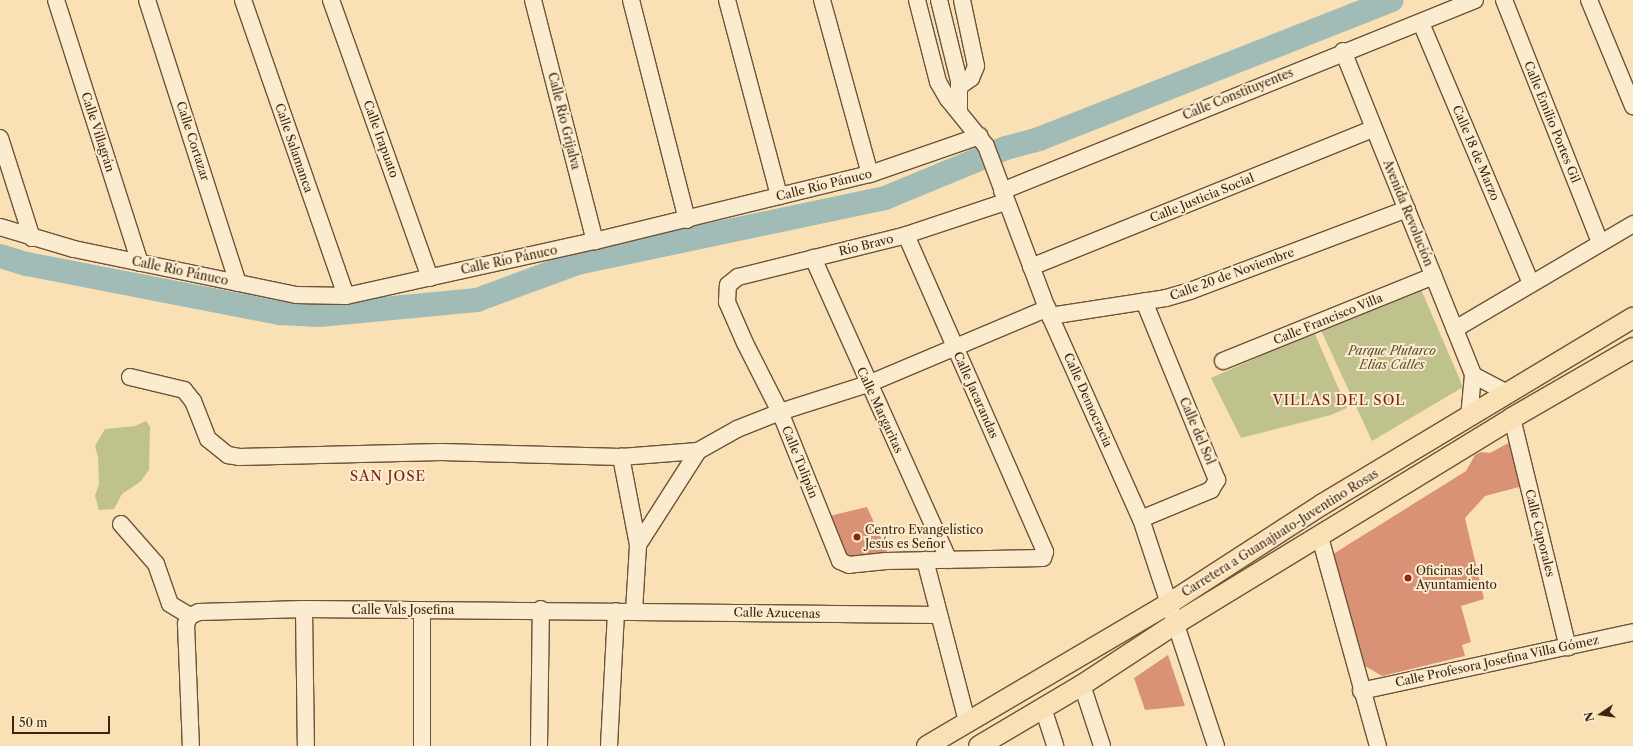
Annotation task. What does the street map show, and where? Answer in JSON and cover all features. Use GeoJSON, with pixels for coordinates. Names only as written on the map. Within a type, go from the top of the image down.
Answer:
{"type":"FeatureCollection","features":[{"type":"Feature","properties":{"kind":"main road","name":"Carretera a Guanajuato-Juventino Rosas"},"geometry":{"type":"LineString","coordinates":[[927,746],[1170,602],[1369,476],[1509,394],[1633,318]]}},
{"type":"Feature","properties":{"kind":"main road","name":"Carretera a Guanajuato-Juventino Rosas"},"geometry":{"type":"LineString","coordinates":[[979,746],[1082,686],[1175,624],[1320,537],[1512,418],[1633,348]]}},
{"type":"Feature","properties":{"kind":"main road"},"geometry":{"type":"LineString","coordinates":[[1369,476],[1383,498]]}},
{"type":"Feature","properties":{"kind":"street","name":"Calle Villagrán"},"geometry":{"type":"LineString","coordinates":[[56,0],[140,263]]}},
{"type":"Feature","properties":{"kind":"street","name":"Calle Cortazar"},"geometry":{"type":"LineString","coordinates":[[147,0],[238,283]]}},
{"type":"Feature","properties":{"kind":"street","name":"Calle Salamanca"},"geometry":{"type":"LineString","coordinates":[[243,0],[346,296]]}},
{"type":"Feature","properties":{"kind":"street","name":"Calle Irapuato"},"geometry":{"type":"LineString","coordinates":[[331,0],[430,278]]}},
{"type":"Feature","properties":{"kind":"street","name":"Calle Río Grijalva"},"geometry":{"type":"LineString","coordinates":[[533,0],[595,241]]}},
{"type":"Feature","properties":{"kind":"street"},"geometry":{"type":"LineString","coordinates":[[631,0],[687,220]]}},
{"type":"Feature","properties":{"kind":"street"},"geometry":{"type":"LineString","coordinates":[[728,0],[778,196]]}},
{"type":"Feature","properties":{"kind":"street"},"geometry":{"type":"LineString","coordinates":[[822,0],[870,174]]}},
{"type":"Feature","properties":{"kind":"street"},"geometry":{"type":"LineString","coordinates":[[917,0],[938,82],[948,99],[983,141]]}},
{"type":"Feature","properties":{"kind":"street"},"geometry":{"type":"LineString","coordinates":[[939,0],[960,86],[959,111]]}},
{"type":"Feature","properties":{"kind":"street"},"geometry":{"type":"LineString","coordinates":[[960,86],[971,78],[976,66],[962,0]]}},
{"type":"Feature","properties":{"kind":"street","name":"Calle Constituyentes"},"geometry":{"type":"LineString","coordinates":[[1001,190],[1343,51],[1421,23],[1475,0]]}},
{"type":"Feature","properties":{"kind":"street","name":"Calle Emilio Portes Gil"},"geometry":{"type":"LineString","coordinates":[[1504,0],[1600,243]]}},
{"type":"Feature","properties":{"kind":"street"},"geometry":{"type":"LineString","coordinates":[[1589,0],[1633,106]]}},
{"type":"Feature","properties":{"kind":"street","name":"Calle 18 de Marzo"},"geometry":{"type":"LineString","coordinates":[[1421,23],[1532,283]]}},
{"type":"Feature","properties":{"kind":"street","name":"Avenida Revolución"},"geometry":{"type":"LineString","coordinates":[[1343,51],[1373,129],[1407,209],[1473,375],[1469,417]]}},
{"type":"Feature","properties":{"kind":"street","name":"Calle Justicia Social"},"geometry":{"type":"LineString","coordinates":[[1031,267],[1373,129]]}},
{"type":"Feature","properties":{"kind":"street"},"geometry":{"type":"LineString","coordinates":[[0,138],[32,238]]}},
{"type":"Feature","properties":{"kind":"street","name":"Calle Río Pánuco"},"geometry":{"type":"LineString","coordinates":[[0,227],[32,238],[140,263],[296,295],[346,296],[687,220],[870,174],[983,141]]}},
{"type":"Feature","properties":{"kind":"street","name":"Calle Democracia"},"geometry":{"type":"LineString","coordinates":[[983,141],[1049,312],[1141,520],[1170,602],[1175,624],[1216,746]]}},
{"type":"Feature","properties":{"kind":"street","name":"Río Bravo"},"geometry":{"type":"LineString","coordinates":[[728,285],[738,277],[906,235],[1001,190]]}},
{"type":"Feature","properties":{"kind":"street","name":"Calle 20 de Noviembre"},"geometry":{"type":"LineString","coordinates":[[698,451],[718,437],[780,412],[868,384],[955,348],[1049,312],[1144,301],[1190,291],[1407,209]]}},
{"type":"Feature","properties":{"kind":"street"},"geometry":{"type":"LineString","coordinates":[[1455,330],[1633,224]]}},
{"type":"Feature","properties":{"kind":"street","name":"Calle Jacarandas"},"geometry":{"type":"LineString","coordinates":[[906,235],[1045,556],[1042,558],[949,560]]}},
{"type":"Feature","properties":{"kind":"street","name":"Calle Margaritas"},"geometry":{"type":"LineString","coordinates":[[813,258],[868,384],[949,560]]}},
{"type":"Feature","properties":{"kind":"street","name":"Calle Francisco Villa"},"geometry":{"type":"LineString","coordinates":[[1223,361],[1433,276]]}},
{"type":"Feature","properties":{"kind":"street","name":"Calle Tulipán"},"geometry":{"type":"LineString","coordinates":[[728,285],[727,302],[745,343],[780,412],[840,561],[849,565],[925,560]]}},
{"type":"Feature","properties":{"kind":"street","name":"Calle del Sol"},"geometry":{"type":"LineString","coordinates":[[1141,520],[1211,490],[1217,480],[1144,301]]}},
{"type":"Feature","properties":{"kind":"street"},"geometry":{"type":"LineString","coordinates":[[1473,375],[1509,394]]}},
{"type":"Feature","properties":{"kind":"street"},"geometry":{"type":"LineString","coordinates":[[130,377],[184,390],[193,401],[208,439],[228,454],[239,457],[441,452],[621,457],[698,451]]}},
{"type":"Feature","properties":{"kind":"street","name":"Calle Caporales"},"geometry":{"type":"LineString","coordinates":[[1512,418],[1568,647]]}},
{"type":"Feature","properties":{"kind":"street"},"geometry":{"type":"LineString","coordinates":[[638,545],[698,451]]}},
{"type":"Feature","properties":{"kind":"street"},"geometry":{"type":"LineString","coordinates":[[621,457],[638,545],[634,612]]}},
{"type":"Feature","properties":{"kind":"street"},"geometry":{"type":"LineString","coordinates":[[121,524],[156,564],[170,604],[190,616],[186,624],[191,746]]}},
{"type":"Feature","properties":{"kind":"street"},"geometry":{"type":"LineString","coordinates":[[1320,537],[1361,691],[1378,746]]}},
{"type":"Feature","properties":{"kind":"street"},"geometry":{"type":"LineString","coordinates":[[949,560],[925,560],[938,615],[967,721]]}},
{"type":"Feature","properties":{"kind":"street"},"geometry":{"type":"LineString","coordinates":[[304,608],[306,746]]}},
{"type":"Feature","properties":{"kind":"street","name":"Calle Vals Josefina"},"geometry":{"type":"LineString","coordinates":[[190,616],[199,612],[304,608],[422,610],[541,609],[616,611]]}},
{"type":"Feature","properties":{"kind":"street"},"geometry":{"type":"LineString","coordinates":[[539,746],[541,609]]}},
{"type":"Feature","properties":{"kind":"street"},"geometry":{"type":"LineString","coordinates":[[422,610],[422,746]]}},
{"type":"Feature","properties":{"kind":"street"},"geometry":{"type":"LineString","coordinates":[[609,746],[616,611]]}},
{"type":"Feature","properties":{"kind":"street","name":"Calle Azucenas"},"geometry":{"type":"LineString","coordinates":[[616,611],[938,615]]}},
{"type":"Feature","properties":{"kind":"street","name":"Calle Profesora Josefina Villa Gómez"},"geometry":{"type":"LineString","coordinates":[[1361,691],[1633,632]]}},
{"type":"Feature","properties":{"kind":"street"},"geometry":{"type":"LineString","coordinates":[[1082,686],[1102,746]]}},
{"type":"Feature","properties":{"kind":"street"},"geometry":{"type":"LineString","coordinates":[[1043,708],[1055,746]]}},
{"type":"Feature","properties":{"kind":"green space","name":"Parque Plutarco Elias Calles"},"geometry":{"type":"Polygon","coordinates":[[[1420,287],[1463,387],[1372,441],[1320,328],[1420,287]]]}},
{"type":"Feature","properties":{"kind":"green space"},"geometry":{"type":"Polygon","coordinates":[[[1314,332],[1347,408],[1331,415],[1241,438],[1211,378],[1314,332]]]}},
{"type":"Feature","properties":{"kind":"green space"},"geometry":{"type":"Polygon","coordinates":[[[146,421],[150,427],[149,470],[140,482],[122,494],[114,509],[99,510],[95,496],[99,484],[98,457],[95,446],[105,429],[135,426],[146,421]]]}},
{"type":"Feature","properties":{"kind":"building","name":"Oficinas del Ayuntamiento"},"geometry":{"type":"Polygon","coordinates":[[[1512,441],[1523,486],[1485,496],[1465,518],[1484,599],[1461,606],[1471,642],[1462,645],[1465,656],[1382,676],[1362,664],[1330,556],[1466,471],[1475,455],[1481,452],[1490,453],[1512,441]]]}},
{"type":"Feature","properties":{"kind":"building","name":"Centro Evangelístico Jesús es Señor"},"geometry":{"type":"Polygon","coordinates":[[[867,507],[890,558],[841,559],[825,517],[867,507]]]}},
{"type":"Feature","properties":{"kind":"building"},"geometry":{"type":"Polygon","coordinates":[[[1168,655],[1185,706],[1145,710],[1134,678],[1168,655]]]}},
{"type":"Feature","properties":{"kind":"waterway"},"geometry":{"type":"LineString","coordinates":[[0,256],[27,264],[280,313],[319,315],[477,300],[577,263],[885,198],[1006,148],[1039,139],[1392,0]]}},
{"type":"Feature","properties":{"kind":"place","name":"Centro Evangelístico Jesús es Señor"},"geometry":{"type":"Point","coordinates":[857,537]}},
{"type":"Feature","properties":{"kind":"place","name":"Oficinas del Ayuntamiento"},"geometry":{"type":"Point","coordinates":[1408,578]}},
{"type":"Feature","properties":{"kind":"district","name":"VILLAS DEL SOL"},"geometry":{"type":"Point","coordinates":[1339,400]}},
{"type":"Feature","properties":{"kind":"district","name":"SAN JOSE"},"geometry":{"type":"Point","coordinates":[388,476]}}]}
